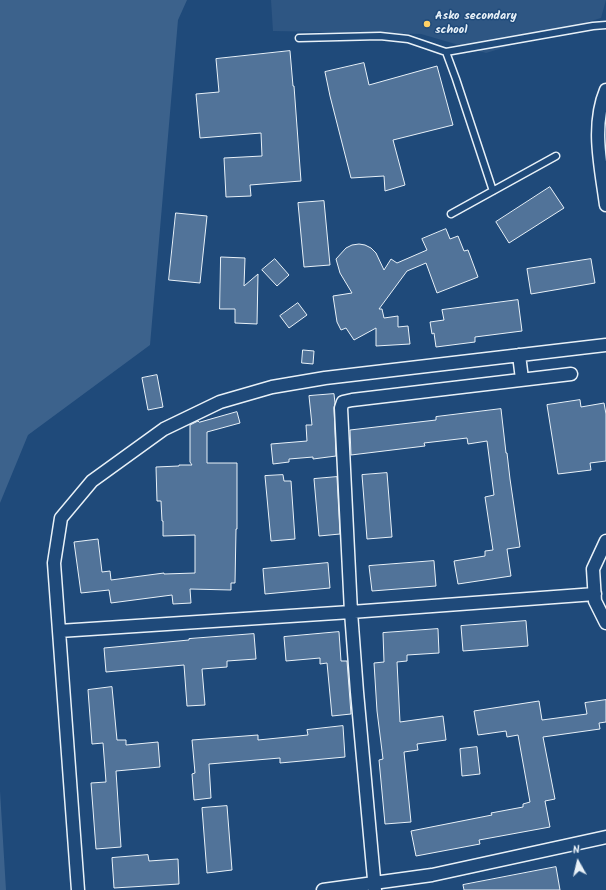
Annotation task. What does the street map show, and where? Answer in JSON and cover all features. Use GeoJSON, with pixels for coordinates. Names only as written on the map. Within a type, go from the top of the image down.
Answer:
{"type":"FeatureCollection","features":[{"type":"Feature","properties":{"kind":"street"},"geometry":{"type":"LineString","coordinates":[[606,90],[598,117],[598,136],[606,205]]}},
{"type":"Feature","properties":{"kind":"street"},"geometry":{"type":"LineString","coordinates":[[78,890],[54,563],[61,518],[92,481],[164,429],[220,402],[272,387],[325,378],[606,345]]}},
{"type":"Feature","properties":{"kind":"street"},"geometry":{"type":"LineString","coordinates":[[519,355],[522,379]]}},
{"type":"Feature","properties":{"kind":"street"},"geometry":{"type":"LineString","coordinates":[[375,886],[351,612],[341,408],[343,402],[571,374]]}},
{"type":"Feature","properties":{"kind":"street"},"geometry":{"type":"LineString","coordinates":[[606,541],[594,569],[595,601],[606,623]]}},
{"type":"Feature","properties":{"kind":"street"},"geometry":{"type":"LineString","coordinates":[[59,631],[595,594]]}},
{"type":"Feature","properties":{"kind":"street"},"geometry":{"type":"LineString","coordinates":[[323,890],[375,886],[432,875],[606,836]]}},
{"type":"Feature","properties":{"kind":"lane"},"geometry":{"type":"LineString","coordinates":[[298,38],[380,36],[408,39],[446,52],[606,25]]}},
{"type":"Feature","properties":{"kind":"lane"},"geometry":{"type":"LineString","coordinates":[[446,52],[493,191]]}},
{"type":"Feature","properties":{"kind":"lane"},"geometry":{"type":"LineString","coordinates":[[451,214],[556,156]]}},
{"type":"Feature","properties":{"kind":"shaded area"},"geometry":{"type":"Polygon","coordinates":[[[0,0],[187,0],[178,20],[150,345],[28,435],[0,503],[0,0]]]}},
{"type":"Feature","properties":{"kind":"shaded area","name":"Asko secondary school"},"geometry":{"type":"Polygon","coordinates":[[[271,0],[606,0],[601,18],[486,53],[421,34],[273,31],[271,0]]]}},
{"type":"Feature","properties":{"kind":"shaded area"},"geometry":{"type":"Polygon","coordinates":[[[0,791],[6,890],[0,890],[0,791]]]}},
{"type":"Feature","properties":{"kind":"building"},"geometry":{"type":"Polygon","coordinates":[[[290,51],[301,181],[250,185],[251,196],[226,197],[224,158],[262,156],[261,133],[200,138],[196,94],[219,92],[216,59],[290,51]]]}},
{"type":"Feature","properties":{"kind":"building"},"geometry":{"type":"Polygon","coordinates":[[[364,63],[369,85],[437,66],[453,125],[393,140],[405,185],[385,191],[384,176],[351,178],[325,72],[364,63]]]}},
{"type":"Feature","properties":{"kind":"building"},"geometry":{"type":"Polygon","coordinates":[[[550,187],[564,208],[509,243],[496,222],[550,187]]]}},
{"type":"Feature","properties":{"kind":"building"},"geometry":{"type":"Polygon","coordinates":[[[324,201],[330,265],[304,267],[298,203],[324,201]]]}},
{"type":"Feature","properties":{"kind":"building"},"geometry":{"type":"Polygon","coordinates":[[[176,213],[207,216],[200,283],[169,280],[176,213]]]}},
{"type":"Feature","properties":{"kind":"building"},"geometry":{"type":"Polygon","coordinates":[[[446,229],[450,239],[458,236],[464,251],[468,250],[478,277],[437,293],[426,263],[407,271],[379,309],[382,309],[384,318],[398,316],[398,327],[408,326],[410,344],[376,346],[376,328],[354,340],[346,328],[341,330],[337,322],[333,296],[352,293],[340,273],[336,259],[346,248],[359,244],[371,248],[376,253],[384,270],[391,259],[397,263],[427,250],[422,239],[446,229]]]}},
{"type":"Feature","properties":{"kind":"building"},"geometry":{"type":"Polygon","coordinates":[[[221,257],[245,258],[244,286],[258,274],[257,324],[235,323],[235,309],[220,309],[221,257]]]}},
{"type":"Feature","properties":{"kind":"building"},"geometry":{"type":"Polygon","coordinates":[[[275,259],[289,275],[277,286],[262,270],[275,259]]]}},
{"type":"Feature","properties":{"kind":"building"},"geometry":{"type":"Polygon","coordinates":[[[591,259],[595,283],[531,294],[527,269],[591,259]]]}},
{"type":"Feature","properties":{"kind":"building"},"geometry":{"type":"Polygon","coordinates":[[[518,300],[522,331],[475,337],[475,342],[436,347],[434,333],[432,334],[430,322],[444,320],[442,310],[518,300]]]}},
{"type":"Feature","properties":{"kind":"building"},"geometry":{"type":"Polygon","coordinates":[[[298,303],[307,315],[289,328],[280,316],[298,303]]]}},
{"type":"Feature","properties":{"kind":"building"},"geometry":{"type":"Polygon","coordinates":[[[303,350],[314,351],[313,364],[302,363],[303,350]]]}},
{"type":"Feature","properties":{"kind":"building"},"geometry":{"type":"Polygon","coordinates":[[[157,375],[163,407],[148,410],[142,378],[157,375]]]}},
{"type":"Feature","properties":{"kind":"building"},"geometry":{"type":"Polygon","coordinates":[[[334,394],[336,456],[313,459],[313,457],[289,459],[289,462],[273,464],[271,444],[307,441],[306,425],[312,425],[309,396],[334,394]]]}},
{"type":"Feature","properties":{"kind":"building"},"geometry":{"type":"Polygon","coordinates":[[[580,400],[581,407],[604,403],[606,414],[606,461],[590,463],[591,470],[558,474],[547,405],[580,400]]]}},
{"type":"Feature","properties":{"kind":"building"},"geometry":{"type":"Polygon","coordinates":[[[501,409],[520,547],[507,549],[511,576],[458,584],[454,561],[485,556],[485,551],[493,550],[485,497],[494,495],[487,441],[468,444],[467,438],[424,443],[425,446],[351,455],[350,430],[436,420],[436,417],[501,409]]]}},
{"type":"Feature","properties":{"kind":"building"},"geometry":{"type":"Polygon","coordinates":[[[237,412],[240,423],[207,432],[207,463],[237,463],[235,583],[231,583],[231,590],[190,589],[191,603],[173,604],[172,595],[111,603],[109,590],[81,593],[74,542],[98,539],[102,572],[110,571],[111,580],[164,573],[195,573],[195,535],[163,536],[161,501],[157,501],[156,467],[192,465],[190,462],[190,425],[198,421],[237,412]]]}},
{"type":"Feature","properties":{"kind":"building"},"geometry":{"type":"Polygon","coordinates":[[[387,473],[392,537],[367,539],[362,475],[387,473]]]}},
{"type":"Feature","properties":{"kind":"building"},"geometry":{"type":"Polygon","coordinates":[[[283,475],[284,481],[291,481],[295,539],[271,541],[265,476],[283,475]]]}},
{"type":"Feature","properties":{"kind":"building"},"geometry":{"type":"Polygon","coordinates":[[[337,477],[340,534],[319,536],[314,479],[337,477]]]}},
{"type":"Feature","properties":{"kind":"building"},"geometry":{"type":"Polygon","coordinates":[[[434,561],[436,586],[372,591],[369,566],[434,561]]]}},
{"type":"Feature","properties":{"kind":"building"},"geometry":{"type":"Polygon","coordinates":[[[328,563],[330,588],[265,594],[263,569],[328,563]]]}},
{"type":"Feature","properties":{"kind":"building"},"geometry":{"type":"Polygon","coordinates":[[[526,621],[528,646],[463,651],[461,626],[526,621]]]}},
{"type":"Feature","properties":{"kind":"building"},"geometry":{"type":"Polygon","coordinates":[[[438,629],[439,653],[407,655],[407,661],[397,662],[400,722],[443,716],[446,740],[417,744],[418,750],[404,752],[411,822],[385,824],[379,760],[383,759],[377,711],[374,663],[384,662],[383,633],[438,629]]]}},
{"type":"Feature","properties":{"kind":"building"},"geometry":{"type":"Polygon","coordinates":[[[339,632],[341,661],[347,661],[351,714],[332,716],[327,663],[320,664],[320,658],[286,661],[284,637],[339,632]]]}},
{"type":"Feature","properties":{"kind":"building"},"geometry":{"type":"Polygon","coordinates":[[[254,634],[256,659],[227,661],[227,667],[202,669],[205,705],[187,706],[184,665],[106,672],[104,648],[254,634]]]}},
{"type":"Feature","properties":{"kind":"building"},"geometry":{"type":"Polygon","coordinates":[[[112,687],[117,740],[126,740],[126,745],[158,742],[160,767],[116,771],[121,847],[96,849],[91,783],[106,782],[103,743],[92,744],[88,690],[112,687]]]}},
{"type":"Feature","properties":{"kind":"building"},"geometry":{"type":"Polygon","coordinates":[[[606,700],[606,722],[599,723],[600,729],[543,737],[555,799],[545,801],[550,827],[479,840],[480,844],[416,856],[411,831],[492,815],[491,813],[523,807],[523,804],[530,802],[518,735],[507,737],[506,731],[478,735],[474,711],[539,701],[542,720],[587,714],[585,703],[606,700]]]}},
{"type":"Feature","properties":{"kind":"building"},"geometry":{"type":"Polygon","coordinates":[[[343,726],[345,757],[280,763],[280,758],[209,764],[211,798],[194,800],[192,774],[195,773],[192,740],[258,735],[258,740],[308,735],[307,730],[343,726]]]}},
{"type":"Feature","properties":{"kind":"building"},"geometry":{"type":"Polygon","coordinates":[[[477,747],[480,774],[462,776],[460,749],[477,747]]]}},
{"type":"Feature","properties":{"kind":"building"},"geometry":{"type":"Polygon","coordinates":[[[227,806],[232,870],[207,873],[202,808],[227,806]]]}},
{"type":"Feature","properties":{"kind":"building"},"geometry":{"type":"Polygon","coordinates":[[[148,855],[149,861],[178,859],[179,884],[114,888],[112,858],[148,855]]]}},
{"type":"Feature","properties":{"kind":"building"},"geometry":{"type":"Polygon","coordinates":[[[556,867],[560,890],[464,890],[463,885],[556,867]]]}},
{"type":"Feature","properties":{"kind":"place","name":"Asko secondary school"},"geometry":{"type":"Point","coordinates":[427,24]}}]}
